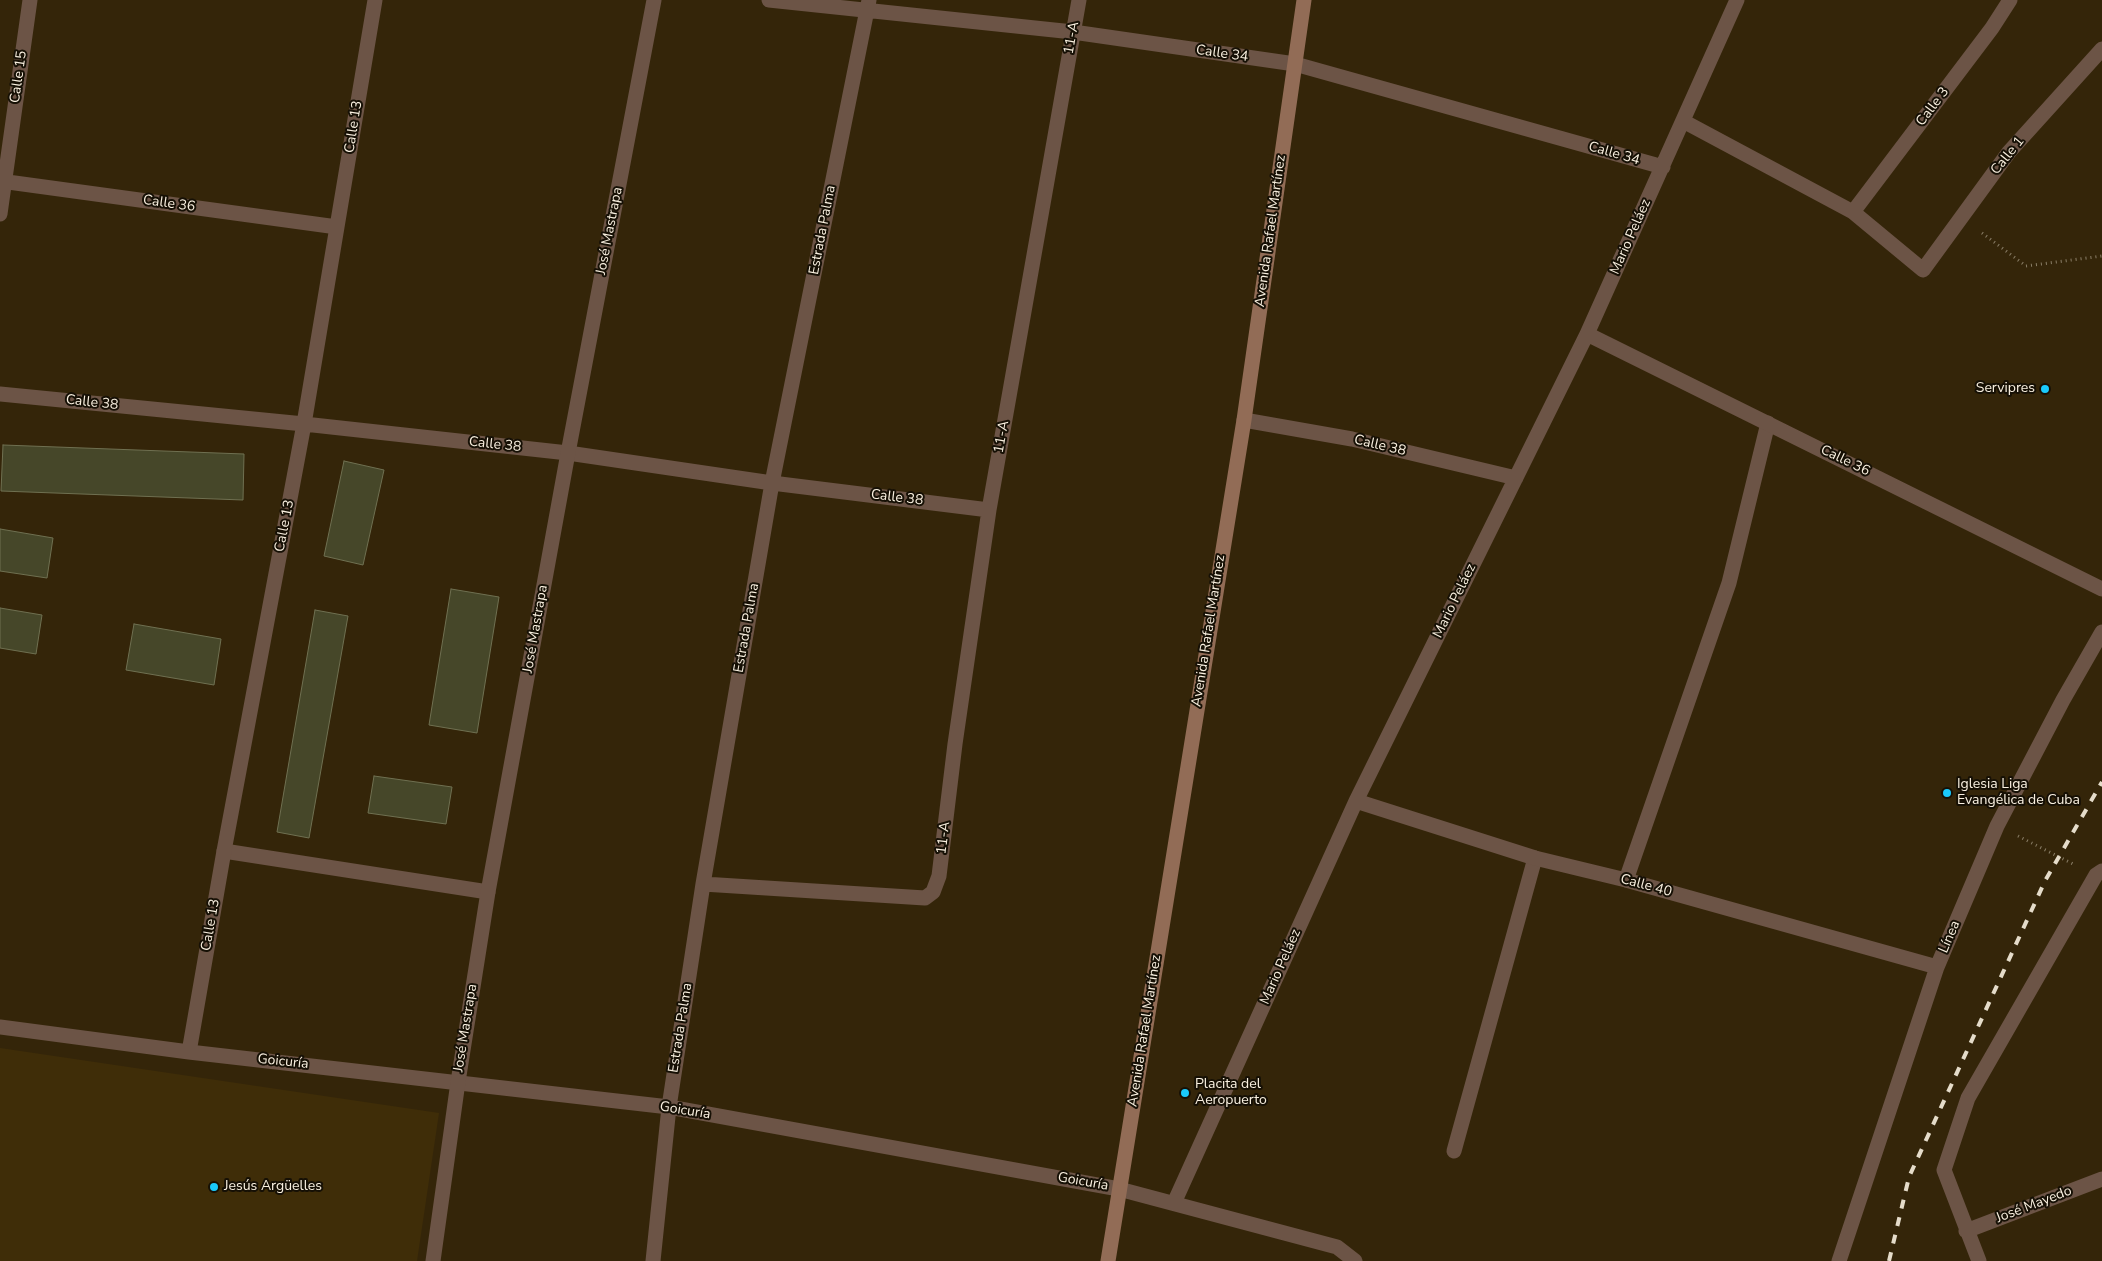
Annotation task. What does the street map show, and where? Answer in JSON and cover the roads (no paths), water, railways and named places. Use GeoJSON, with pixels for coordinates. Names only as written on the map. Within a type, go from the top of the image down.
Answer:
{"type":"FeatureCollection","features":[{"type":"Feature","properties":{"kind":"main road","name":"Avenida Rafael Martínez"},"geometry":{"type":"LineString","coordinates":[[1108,1261],[1244,420],[1304,0]]}},
{"type":"Feature","properties":{"kind":"street","name":"Calle 15"},"geometry":{"type":"LineString","coordinates":[[0,214],[2,181],[30,0]]}},
{"type":"Feature","properties":{"kind":"street","name":"Calle 13"},"geometry":{"type":"LineString","coordinates":[[189,1052],[224,851],[304,424],[375,0]]}},
{"type":"Feature","properties":{"kind":"street","name":"José Mastrapa"},"geometry":{"type":"LineString","coordinates":[[433,1261],[458,1082],[488,892],[568,452],[654,0]]}},
{"type":"Feature","properties":{"kind":"street","name":"Calle 34"},"geometry":{"type":"LineString","coordinates":[[769,0],[868,5],[1296,64],[1662,167]]}},
{"type":"Feature","properties":{"kind":"street","name":"11-A"},"geometry":{"type":"LineString","coordinates":[[703,884],[925,898],[933,892],[939,876],[955,744],[989,510],[1079,0]]}},
{"type":"Feature","properties":{"kind":"street","name":"Mario Peláez"},"geometry":{"type":"LineString","coordinates":[[1174,1203],[1356,800],[1587,334],[1737,0]]}},
{"type":"Feature","properties":{"kind":"street","name":"Calle 3"},"geometry":{"type":"LineString","coordinates":[[1853,212],[1992,28],[2010,0]]}},
{"type":"Feature","properties":{"kind":"street","name":"Estrada Palma"},"geometry":{"type":"LineString","coordinates":[[653,1261],[669,1107],[703,884],[772,482],[868,5]]}},
{"type":"Feature","properties":{"kind":"street","name":"Calle 1"},"geometry":{"type":"LineString","coordinates":[[1853,212],[1922,270],[2009,152],[2102,49]]}},
{"type":"Feature","properties":{"kind":"street"},"geometry":{"type":"LineString","coordinates":[[1683,121],[1853,212]]}},
{"type":"Feature","properties":{"kind":"street","name":"Calle 36"},"geometry":{"type":"LineString","coordinates":[[2,181],[337,227]]}},
{"type":"Feature","properties":{"kind":"street","name":"Calle 36"},"geometry":{"type":"LineString","coordinates":[[1587,334],[2102,589]]}},
{"type":"Feature","properties":{"kind":"street","name":"Calle 38"},"geometry":{"type":"LineString","coordinates":[[0,394],[568,452],[772,482],[989,510]]}},
{"type":"Feature","properties":{"kind":"street","name":"Calle 38"},"geometry":{"type":"LineString","coordinates":[[1244,420],[1352,439],[1516,478]]}},
{"type":"Feature","properties":{"kind":"street"},"geometry":{"type":"LineString","coordinates":[[1626,880],[1729,583],[1768,423]]}},
{"type":"Feature","properties":{"kind":"street","name":"Línea"},"geometry":{"type":"LineString","coordinates":[[1839,1261],[1937,967],[1997,826],[2063,700],[2102,632]]}},
{"type":"Feature","properties":{"kind":"street","name":"Calle 40"},"geometry":{"type":"LineString","coordinates":[[1356,800],[1535,858],[1626,880],[1937,967]]}},
{"type":"Feature","properties":{"kind":"street"},"geometry":{"type":"LineString","coordinates":[[224,851],[488,892]]}},
{"type":"Feature","properties":{"kind":"street"},"geometry":{"type":"LineString","coordinates":[[1454,1151],[1535,858]]}},
{"type":"Feature","properties":{"kind":"street"},"geometry":{"type":"LineString","coordinates":[[1979,1261],[1944,1170],[1968,1098],[2099,873]]}},
{"type":"Feature","properties":{"kind":"street","name":"Goicuría"},"geometry":{"type":"LineString","coordinates":[[0,1027],[189,1052],[669,1107],[1119,1189],[1337,1247],[1355,1261]]}},
{"type":"Feature","properties":{"kind":"street","name":"José Mayedo"},"geometry":{"type":"LineString","coordinates":[[1966,1231],[2102,1179]]}},
{"type":"Feature","properties":{"kind":"railway"},"geometry":{"type":"LineString","coordinates":[[1889,1261],[1909,1177],[2045,881],[2102,782]]}},
{"type":"Feature","properties":{"kind":"place","name":"Servipres"},"geometry":{"type":"Point","coordinates":[2045,389]}},
{"type":"Feature","properties":{"kind":"place","name":"Iglesia Liga Evangélica de Cuba"},"geometry":{"type":"Point","coordinates":[1947,793]}},
{"type":"Feature","properties":{"kind":"place","name":"Placita del Aeropuerto"},"geometry":{"type":"Point","coordinates":[1185,1093]}},
{"type":"Feature","properties":{"kind":"place","name":"Jesús Argüelles"},"geometry":{"type":"Point","coordinates":[214,1187]}}]}
